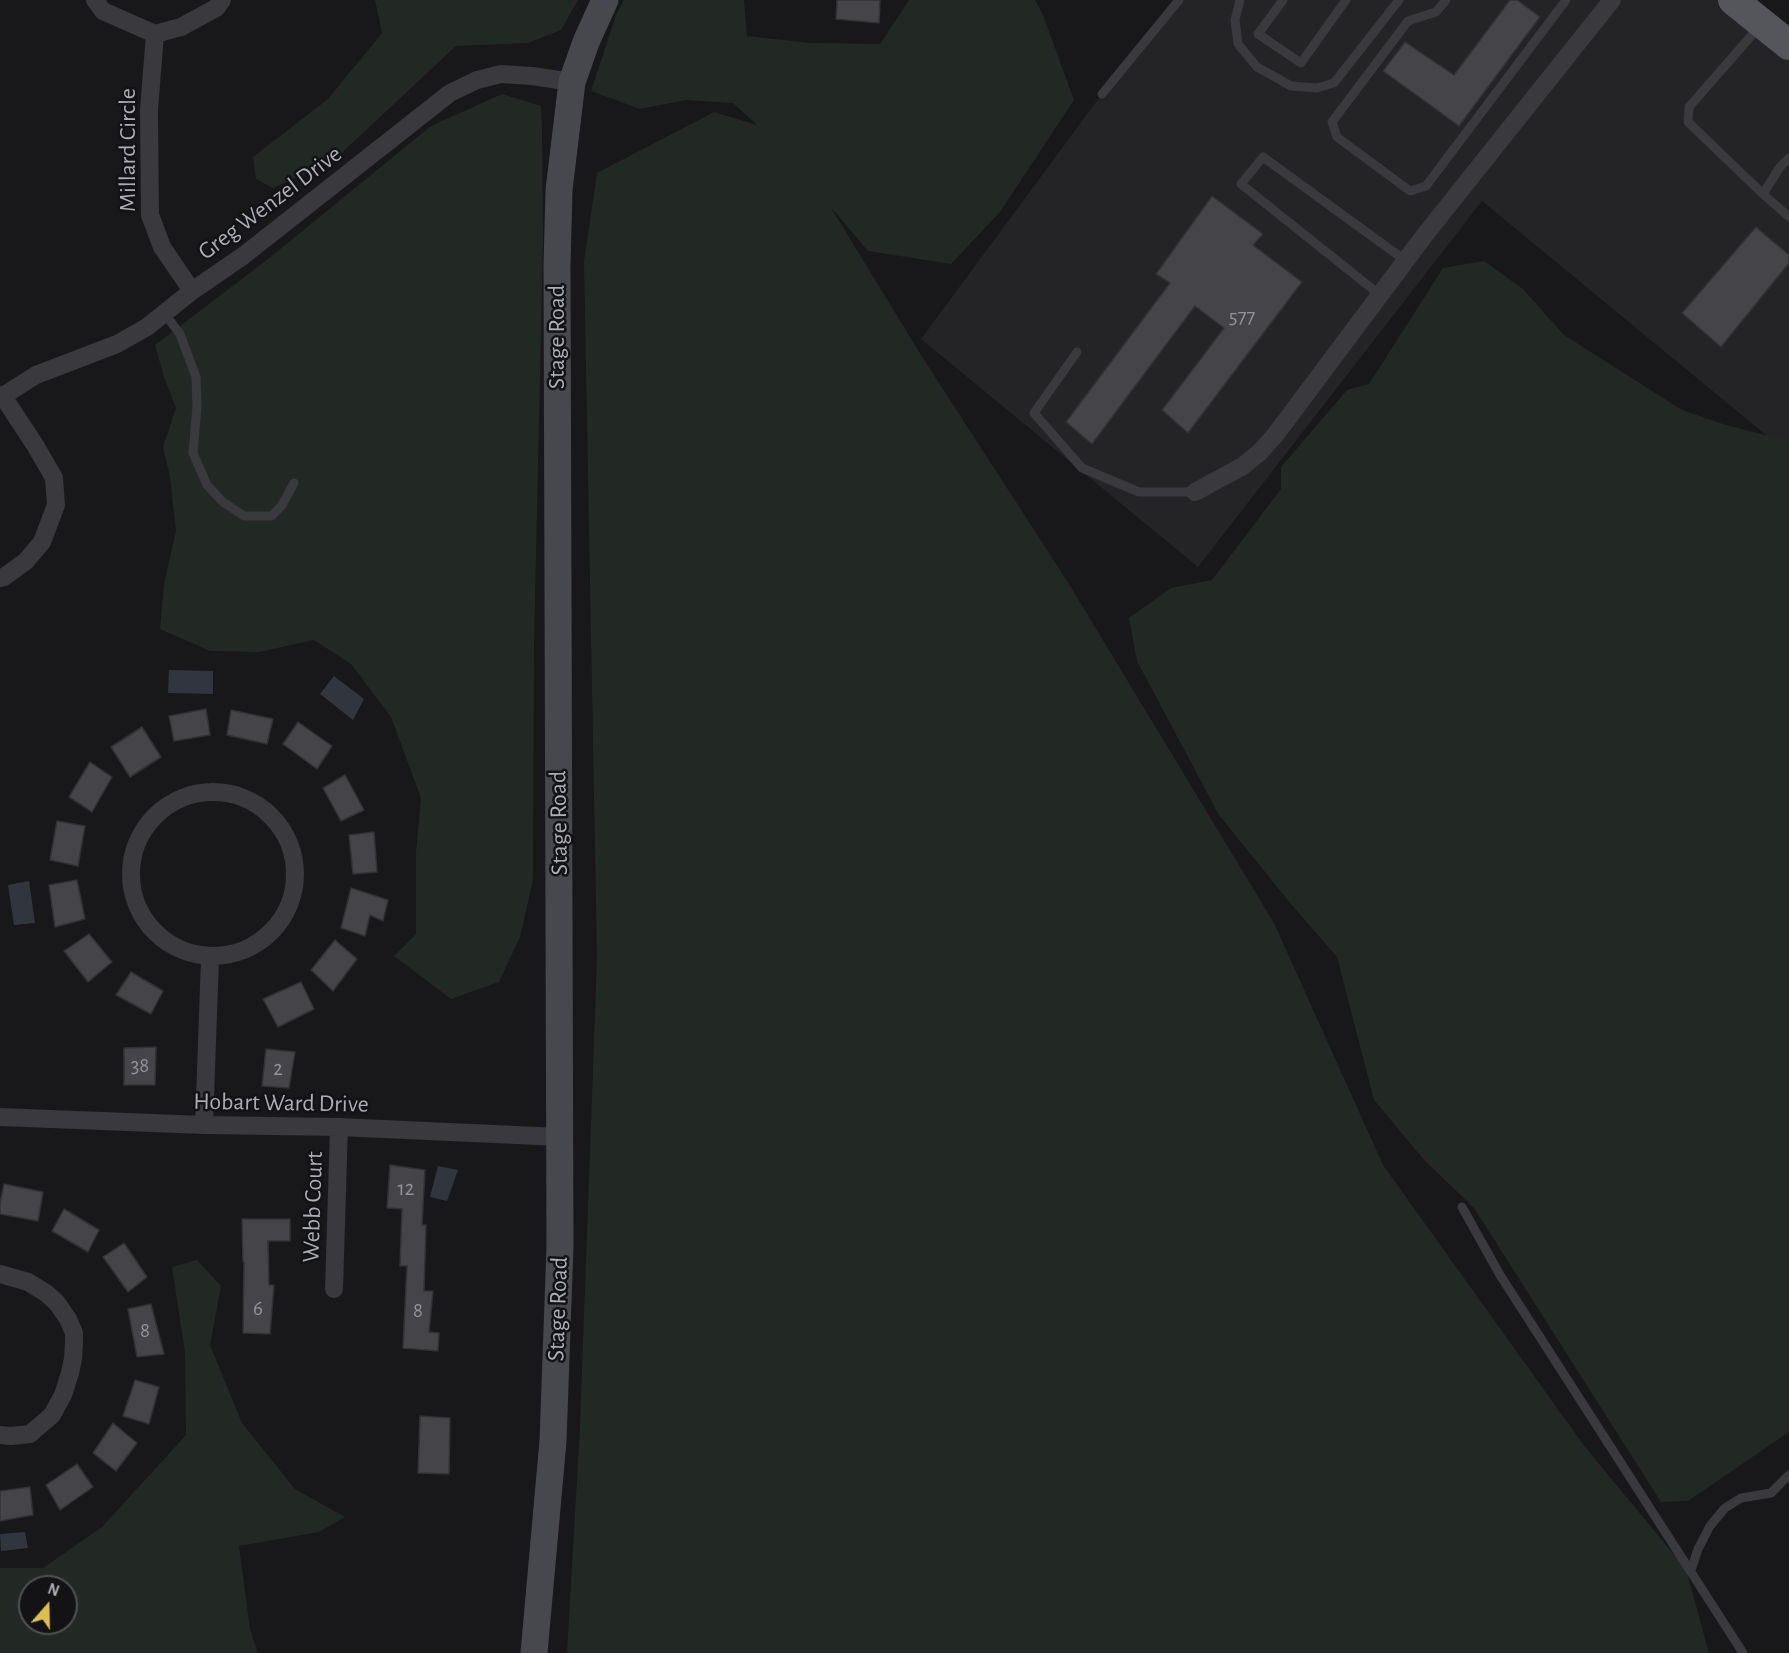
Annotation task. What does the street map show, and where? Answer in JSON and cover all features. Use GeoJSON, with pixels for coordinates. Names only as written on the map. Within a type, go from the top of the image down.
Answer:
{"type":"FeatureCollection","features":[{"type":"Feature","properties":{"kind":"main road"},"geometry":{"type":"LineString","coordinates":[[1733,0],[1789,45]]}},
{"type":"Feature","properties":{"kind":"street"},"geometry":{"type":"LineString","coordinates":[[95,0],[104,11],[155,34],[181,27],[216,8],[222,0]]}},
{"type":"Feature","properties":{"kind":"street","name":"Stage Road"},"geometry":{"type":"LineString","coordinates":[[534,1653],[554,1441],[560,1246],[557,266],[559,190],[572,82],[586,42],[605,0]]}},
{"type":"Feature","properties":{"kind":"street"},"geometry":{"type":"LineString","coordinates":[[1195,492],[1243,466],[1276,434],[1406,261],[1611,0]]}},
{"type":"Feature","properties":{"kind":"street","name":"Millard Circle"},"geometry":{"type":"LineString","coordinates":[[155,34],[149,110],[150,215],[162,247],[192,291]]}},
{"type":"Feature","properties":{"kind":"street","name":"Greg Wenzel Drive"},"geometry":{"type":"LineString","coordinates":[[1,396],[36,375],[117,345],[147,327],[192,291],[243,256],[450,93],[477,80],[501,74],[572,82]]}},
{"type":"Feature","properties":{"kind":"street"},"geometry":{"type":"LineString","coordinates":[[0,578],[26,561],[42,542],[56,505],[54,478],[35,445],[1,396]]}},
{"type":"Feature","properties":{"kind":"street"},"geometry":{"type":"LineString","coordinates":[[201,793],[223,794],[250,801],[269,814],[286,836],[294,875],[291,894],[276,928],[261,943],[246,952],[226,958],[210,959],[182,948],[161,936],[149,924],[133,894],[131,876],[137,846],[143,832],[158,810],[183,797],[201,793]]}},
{"type":"Feature","properties":{"kind":"street"},"geometry":{"type":"LineString","coordinates":[[204,1125],[210,959]]}},
{"type":"Feature","properties":{"kind":"street","name":"Hobart Ward Drive"},"geometry":{"type":"LineString","coordinates":[[0,1117],[204,1125],[339,1127],[561,1137]]}},
{"type":"Feature","properties":{"kind":"street","name":"Webb Court"},"geometry":{"type":"LineString","coordinates":[[334,1289],[339,1127]]}},
{"type":"Feature","properties":{"kind":"street"},"geometry":{"type":"LineString","coordinates":[[0,1274],[28,1282],[57,1303],[74,1333],[74,1343],[70,1373],[63,1395],[52,1415],[30,1434],[0,1435]]}},
{"type":"Feature","properties":{"kind":"lane"},"geometry":{"type":"LineString","coordinates":[[1102,94],[1179,0]]}},
{"type":"Feature","properties":{"kind":"lane"},"geometry":{"type":"LineString","coordinates":[[1240,0],[1235,20],[1238,44],[1257,67],[1291,86],[1317,88],[1334,82],[1399,0]]}},
{"type":"Feature","properties":{"kind":"lane"},"geometry":{"type":"LineString","coordinates":[[1283,0],[1258,34],[1301,63],[1346,0]]}},
{"type":"Feature","properties":{"kind":"lane"},"geometry":{"type":"LineString","coordinates":[[1446,0],[1436,12],[1408,21],[1332,122],[1337,137],[1410,191],[1426,186],[1566,0]]}},
{"type":"Feature","properties":{"kind":"lane"},"geometry":{"type":"LineString","coordinates":[[1762,23],[1689,107],[1688,122],[1789,217]]}},
{"type":"Feature","properties":{"kind":"lane"},"geometry":{"type":"LineString","coordinates":[[1380,295],[1241,184],[1263,157],[1406,261]]}},
{"type":"Feature","properties":{"kind":"lane"},"geometry":{"type":"LineString","coordinates":[[1763,194],[1780,167],[1789,158]]}},
{"type":"Feature","properties":{"kind":"lane"},"geometry":{"type":"LineString","coordinates":[[164,313],[180,334],[196,377],[197,406],[193,453],[207,485],[223,502],[244,516],[272,516],[282,505],[294,483]]}},
{"type":"Feature","properties":{"kind":"lane"},"geometry":{"type":"LineString","coordinates":[[1077,352],[1034,413],[1082,468],[1139,492],[1195,492]]}},
{"type":"Feature","properties":{"kind":"lane"},"geometry":{"type":"LineString","coordinates":[[1462,1207],[1500,1275],[1743,1653]]}},
{"type":"Feature","properties":{"kind":"lane"},"geometry":{"type":"LineString","coordinates":[[1691,1570],[1698,1549],[1710,1526],[1725,1509],[1741,1498],[1771,1493],[1789,1475]]}},
{"type":"Feature","properties":{"kind":"shaded area"},"geometry":{"type":"Polygon","coordinates":[[[375,0],[578,0],[561,30],[528,43],[456,46],[332,162],[273,188],[256,179],[253,157],[328,99],[382,33],[375,0]]]}},
{"type":"Feature","properties":{"kind":"shaded area"},"geometry":{"type":"Polygon","coordinates":[[[624,0],[744,0],[747,36],[810,43],[880,44],[909,0],[1035,0],[1043,15],[1074,100],[1000,212],[951,264],[868,251],[830,206],[921,355],[1069,584],[1274,923],[1383,1165],[1585,1447],[1686,1569],[1709,1653],[567,1653],[580,1426],[597,957],[584,261],[597,173],[714,112],[757,125],[733,103],[686,100],[640,109],[591,91],[616,15],[624,0]]]}},
{"type":"Feature","properties":{"kind":"shaded area"},"geometry":{"type":"Polygon","coordinates":[[[1181,0],[1730,0],[1789,48],[1789,454],[1482,201],[1198,567],[921,339],[1102,94],[1181,0]]]}},
{"type":"Feature","properties":{"kind":"shaded area"},"geometry":{"type":"Polygon","coordinates":[[[502,94],[541,106],[542,130],[543,240],[534,645],[533,880],[520,937],[499,982],[451,999],[394,956],[416,934],[416,852],[421,798],[391,717],[351,664],[314,640],[259,652],[210,651],[160,629],[164,584],[176,531],[170,477],[163,447],[176,408],[155,345],[268,259],[431,126],[502,94]]]}},
{"type":"Feature","properties":{"kind":"shaded area"},"geometry":{"type":"Polygon","coordinates":[[[1484,261],[1523,289],[1564,335],[1682,410],[1726,425],[1789,441],[1789,1432],[1688,1501],[1661,1502],[1474,1208],[1425,1161],[1374,1100],[1337,957],[1219,815],[1137,661],[1129,618],[1171,588],[1212,580],[1281,489],[1281,467],[1347,390],[1369,384],[1443,268],[1484,261]]]}},
{"type":"Feature","properties":{"kind":"shaded area"},"geometry":{"type":"Polygon","coordinates":[[[169,670],[213,671],[213,694],[168,693],[169,670]]]}},
{"type":"Feature","properties":{"kind":"shaded area"},"geometry":{"type":"Polygon","coordinates":[[[334,676],[364,699],[353,720],[320,694],[334,676]]]}},
{"type":"Feature","properties":{"kind":"shaded area"},"geometry":{"type":"Polygon","coordinates":[[[29,881],[35,923],[14,925],[8,885],[29,881]]]}},
{"type":"Feature","properties":{"kind":"shaded area"},"geometry":{"type":"Polygon","coordinates":[[[438,1166],[458,1170],[447,1201],[430,1197],[438,1166]]]}},
{"type":"Feature","properties":{"kind":"shaded area"},"geometry":{"type":"Polygon","coordinates":[[[197,1260],[221,1286],[210,1345],[242,1423],[295,1489],[345,1517],[319,1532],[239,1546],[250,1629],[258,1653],[0,1653],[0,1568],[43,1568],[102,1527],[186,1435],[185,1352],[172,1267],[197,1260]]]}},
{"type":"Feature","properties":{"kind":"shaded area"},"geometry":{"type":"Polygon","coordinates":[[[25,1532],[28,1548],[1,1551],[0,1534],[25,1532]]]}},
{"type":"Feature","properties":{"kind":"building"},"geometry":{"type":"Polygon","coordinates":[[[837,0],[880,0],[879,23],[836,19],[837,0]]]}},
{"type":"Feature","properties":{"kind":"building"},"geometry":{"type":"Polygon","coordinates":[[[1510,0],[1517,0],[1540,17],[1459,126],[1383,71],[1405,42],[1454,75],[1510,0]]]}},
{"type":"Feature","properties":{"kind":"building"},"geometry":{"type":"Polygon","coordinates":[[[1212,196],[1263,234],[1253,245],[1302,282],[1188,433],[1162,410],[1224,328],[1195,306],[1092,444],[1066,422],[1170,283],[1156,274],[1212,196]]]}},
{"type":"Feature","properties":{"kind":"building"},"geometry":{"type":"Polygon","coordinates":[[[1756,227],[1789,255],[1789,263],[1721,347],[1682,313],[1756,227]]]}},
{"type":"Feature","properties":{"kind":"building"},"geometry":{"type":"Polygon","coordinates":[[[206,709],[210,735],[174,741],[169,716],[206,709]]]}},
{"type":"Feature","properties":{"kind":"building"},"geometry":{"type":"Polygon","coordinates":[[[231,710],[273,719],[267,744],[227,735],[231,710]]]}},
{"type":"Feature","properties":{"kind":"building"},"geometry":{"type":"Polygon","coordinates":[[[298,722],[332,746],[317,769],[283,744],[298,722]]]}},
{"type":"Feature","properties":{"kind":"building"},"geometry":{"type":"Polygon","coordinates":[[[142,727],[161,757],[130,777],[111,747],[142,727]]]}},
{"type":"Feature","properties":{"kind":"building"},"geometry":{"type":"Polygon","coordinates":[[[90,762],[112,777],[92,812],[69,797],[90,762]]]}},
{"type":"Feature","properties":{"kind":"building"},"geometry":{"type":"Polygon","coordinates":[[[345,775],[364,810],[341,821],[323,788],[345,775]]]}},
{"type":"Feature","properties":{"kind":"building"},"geometry":{"type":"Polygon","coordinates":[[[57,821],[85,826],[78,866],[50,860],[57,821]]]}},
{"type":"Feature","properties":{"kind":"building"},"geometry":{"type":"Polygon","coordinates":[[[374,832],[377,872],[353,874],[349,835],[374,832]]]}},
{"type":"Feature","properties":{"kind":"building"},"geometry":{"type":"Polygon","coordinates":[[[77,880],[85,919],[55,927],[49,885],[77,880]]]}},
{"type":"Feature","properties":{"kind":"building"},"geometry":{"type":"Polygon","coordinates":[[[351,888],[388,900],[383,921],[370,915],[365,936],[341,928],[351,888]]]}},
{"type":"Feature","properties":{"kind":"building"},"geometry":{"type":"Polygon","coordinates":[[[89,934],[112,962],[88,982],[64,951],[89,934]]]}},
{"type":"Feature","properties":{"kind":"building"},"geometry":{"type":"Polygon","coordinates":[[[335,940],[357,959],[333,991],[311,970],[335,940]]]}},
{"type":"Feature","properties":{"kind":"building"},"geometry":{"type":"Polygon","coordinates":[[[131,972],[163,991],[151,1014],[116,995],[131,972]]]}},
{"type":"Feature","properties":{"kind":"building"},"geometry":{"type":"Polygon","coordinates":[[[301,982],[314,1009],[278,1027],[263,999],[301,982]]]}},
{"type":"Feature","properties":{"kind":"building"},"geometry":{"type":"Polygon","coordinates":[[[156,1047],[155,1085],[124,1085],[124,1048],[156,1047]]]}},
{"type":"Feature","properties":{"kind":"building"},"geometry":{"type":"Polygon","coordinates":[[[266,1049],[295,1052],[289,1088],[262,1086],[266,1049]]]}},
{"type":"Feature","properties":{"kind":"building"},"geometry":{"type":"Polygon","coordinates":[[[390,1165],[425,1170],[422,1225],[426,1225],[424,1291],[433,1291],[429,1332],[439,1333],[438,1351],[403,1348],[407,1266],[400,1266],[402,1209],[387,1208],[390,1165]]]}},
{"type":"Feature","properties":{"kind":"building"},"geometry":{"type":"Polygon","coordinates":[[[4,1184],[43,1192],[38,1221],[0,1214],[4,1184]]]}},
{"type":"Feature","properties":{"kind":"building"},"geometry":{"type":"Polygon","coordinates":[[[64,1209],[99,1230],[88,1252],[52,1231],[64,1209]]]}},
{"type":"Feature","properties":{"kind":"building"},"geometry":{"type":"Polygon","coordinates":[[[242,1219],[290,1219],[290,1241],[268,1241],[269,1285],[274,1285],[270,1334],[243,1333],[242,1219]]]}},
{"type":"Feature","properties":{"kind":"building"},"geometry":{"type":"Polygon","coordinates":[[[124,1243],[147,1277],[128,1292],[103,1257],[124,1243]]]}},
{"type":"Feature","properties":{"kind":"building"},"geometry":{"type":"Polygon","coordinates":[[[151,1304],[164,1354],[137,1357],[128,1309],[151,1304]]]}},
{"type":"Feature","properties":{"kind":"building"},"geometry":{"type":"Polygon","coordinates":[[[135,1380],[159,1387],[149,1424],[123,1416],[135,1380]]]}},
{"type":"Feature","properties":{"kind":"building"},"geometry":{"type":"Polygon","coordinates":[[[420,1416],[450,1418],[449,1474],[418,1473],[420,1416]]]}},
{"type":"Feature","properties":{"kind":"building"},"geometry":{"type":"Polygon","coordinates":[[[113,1423],[137,1443],[116,1471],[93,1453],[113,1423]]]}},
{"type":"Feature","properties":{"kind":"building"},"geometry":{"type":"Polygon","coordinates":[[[77,1464],[93,1487],[60,1510],[46,1485],[77,1464]]]}},
{"type":"Feature","properties":{"kind":"building"},"geometry":{"type":"Polygon","coordinates":[[[30,1487],[33,1515],[0,1521],[0,1491],[30,1487]]]}}]}
